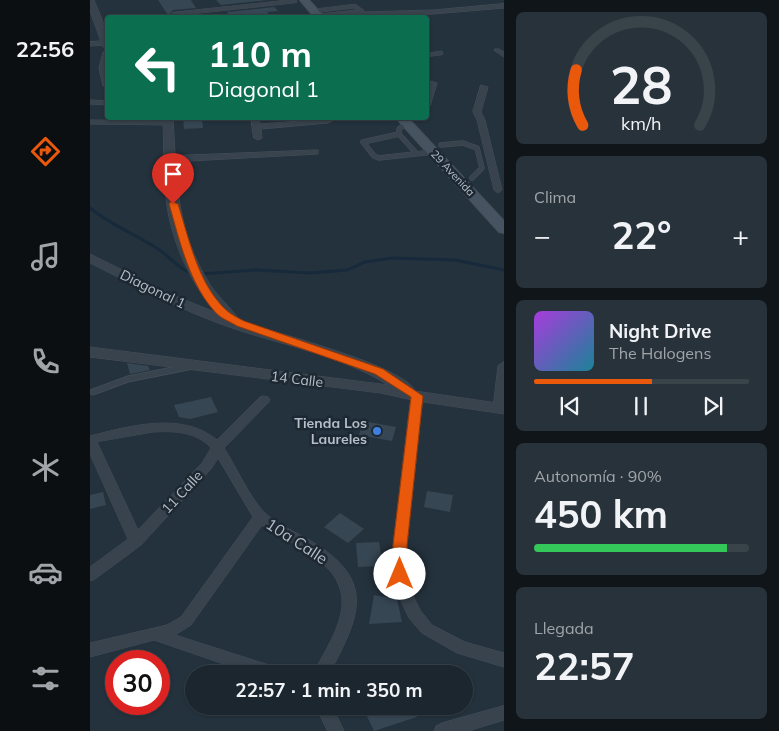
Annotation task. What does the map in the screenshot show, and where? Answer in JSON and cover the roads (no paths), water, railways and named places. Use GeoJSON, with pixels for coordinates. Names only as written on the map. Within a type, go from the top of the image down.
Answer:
{"type":"FeatureCollection","features":[{"type":"Feature","properties":{"kind":"main road"},"geometry":{"type":"LineString","coordinates":[[298,0],[316,15]]}},
{"type":"Feature","properties":{"kind":"main road","name":"29 Avenida"},"geometry":{"type":"LineString","coordinates":[[409,120],[437,148],[472,178],[496,190],[504,212]]}},
{"type":"Feature","properties":{"kind":"main road","name":"29 Avenida"},"geometry":{"type":"LineString","coordinates":[[437,148],[504,229]]}},
{"type":"Feature","properties":{"kind":"street"},"geometry":{"type":"LineString","coordinates":[[91,4],[105,40]]}},
{"type":"Feature","properties":{"kind":"street"},"geometry":{"type":"LineString","coordinates":[[352,15],[504,6]]}},
{"type":"Feature","properties":{"kind":"street"},"geometry":{"type":"LineString","coordinates":[[90,44],[105,43]]}},
{"type":"Feature","properties":{"kind":"street"},"geometry":{"type":"LineString","coordinates":[[497,50],[504,55]]}},
{"type":"Feature","properties":{"kind":"street"},"geometry":{"type":"LineString","coordinates":[[105,56],[105,72]]}},
{"type":"Feature","properties":{"kind":"street"},"geometry":{"type":"LineString","coordinates":[[429,96],[433,83]]}},
{"type":"Feature","properties":{"kind":"street"},"geometry":{"type":"LineString","coordinates":[[484,87],[477,112],[481,120],[496,190]]}},
{"type":"Feature","properties":{"kind":"street"},"geometry":{"type":"LineString","coordinates":[[90,102],[105,103]]}},
{"type":"Feature","properties":{"kind":"street"},"geometry":{"type":"LineString","coordinates":[[90,122],[168,120],[174,212],[189,254],[203,288],[222,312],[252,328]]}},
{"type":"Feature","properties":{"kind":"street"},"geometry":{"type":"LineString","coordinates":[[255,120],[258,138]]}},
{"type":"Feature","properties":{"kind":"street"},"geometry":{"type":"LineString","coordinates":[[257,127],[328,121]]}},
{"type":"Feature","properties":{"kind":"street"},"geometry":{"type":"LineString","coordinates":[[171,159],[315,152]]}},
{"type":"Feature","properties":{"kind":"street","name":"Diagonal 1"},"geometry":{"type":"LineString","coordinates":[[90,258],[202,312],[379,372],[417,396]]}},
{"type":"Feature","properties":{"kind":"street","name":"14 Calle"},"geometry":{"type":"LineString","coordinates":[[90,352],[381,388],[417,396],[502,408]]}},
{"type":"Feature","properties":{"kind":"street"},"geometry":{"type":"LineString","coordinates":[[502,408],[504,366]]}},
{"type":"Feature","properties":{"kind":"street"},"geometry":{"type":"LineString","coordinates":[[417,396],[400,545],[402,588],[414,614],[427,628],[462,648],[504,660]]}},
{"type":"Feature","properties":{"kind":"street","name":"11 Calle"},"geometry":{"type":"LineString","coordinates":[[90,575],[136,541],[207,466],[217,448],[264,400]]}},
{"type":"Feature","properties":{"kind":"street","name":"10a Calle"},"geometry":{"type":"LineString","coordinates":[[90,440],[124,432],[157,428],[193,431],[211,441],[260,517],[327,559],[343,576],[348,586],[350,599],[345,625],[325,665]]}},
{"type":"Feature","properties":{"kind":"street"},"geometry":{"type":"LineString","coordinates":[[90,440],[136,541]]}},
{"type":"Feature","properties":{"kind":"street","name":"10a Calle"},"geometry":{"type":"LineString","coordinates":[[90,650],[178,626],[192,615],[260,517]]}},
{"type":"Feature","properties":{"kind":"street"},"geometry":{"type":"LineString","coordinates":[[154,634],[246,665]]}},
{"type":"Feature","properties":{"kind":"street"},"geometry":{"type":"LineString","coordinates":[[442,731],[504,714]]}},
{"type":"Feature","properties":{"kind":"street"},"geometry":{"type":"LineString","coordinates":[[328,715],[336,731]]}},
{"type":"Feature","properties":{"kind":"lane"},"geometry":{"type":"LineString","coordinates":[[174,14],[298,0]]}},
{"type":"Feature","properties":{"kind":"lane"},"geometry":{"type":"LineString","coordinates":[[316,15],[354,6],[364,13]]}},
{"type":"Feature","properties":{"kind":"lane"},"geometry":{"type":"LineString","coordinates":[[316,15],[364,13]]}},
{"type":"Feature","properties":{"kind":"lane"},"geometry":{"type":"LineString","coordinates":[[429,55],[441,53]]}},
{"type":"Feature","properties":{"kind":"lane"},"geometry":{"type":"LineString","coordinates":[[407,120],[399,129],[399,134],[416,153]]}},
{"type":"Feature","properties":{"kind":"lane"},"geometry":{"type":"LineString","coordinates":[[399,134],[363,142],[374,156],[379,158],[416,153],[463,143],[477,148],[482,168],[472,178]]}},
{"type":"Feature","properties":{"kind":"lane"},"geometry":{"type":"LineString","coordinates":[[93,392],[128,379],[197,366]]}},
{"type":"Feature","properties":{"kind":"waterway"},"geometry":{"type":"LineString","coordinates":[[90,208],[107,220],[152,245],[180,267],[193,274]]}},
{"type":"Feature","properties":{"kind":"waterway"},"geometry":{"type":"LineString","coordinates":[[200,274],[257,270],[310,273],[347,270],[365,262],[393,258],[455,260],[504,270]]}},
{"type":"Feature","properties":{"kind":"place","name":"Tienda Los Laureles"},"geometry":{"type":"Point","coordinates":[377,431]}}]}
